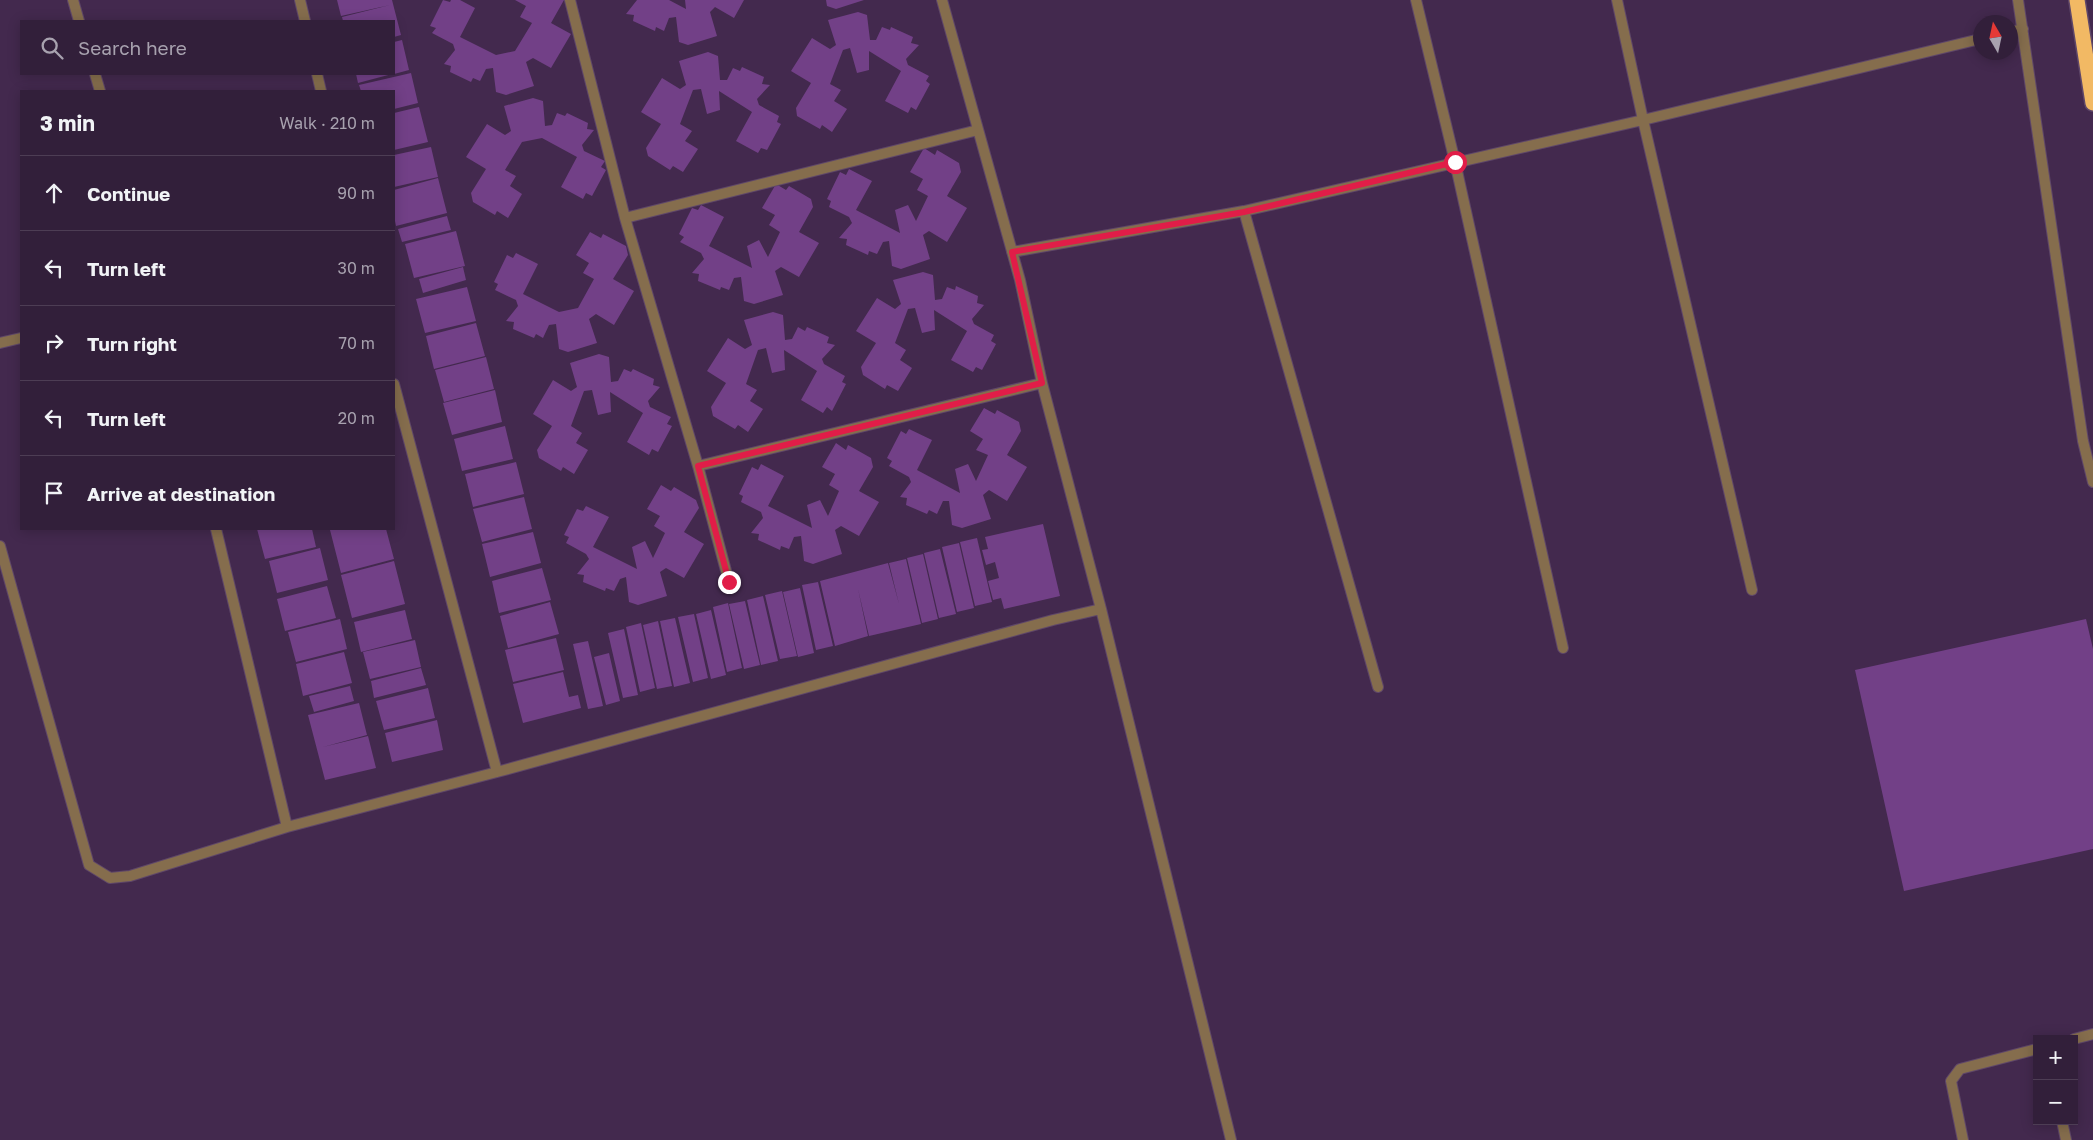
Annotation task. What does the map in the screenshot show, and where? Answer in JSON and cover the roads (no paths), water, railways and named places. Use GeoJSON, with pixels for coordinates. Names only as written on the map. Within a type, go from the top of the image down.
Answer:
{"type":"FeatureCollection","features":[{"type":"Feature","properties":{"kind":"highway"},"geometry":{"type":"LineString","coordinates":[[2077,0],[2093,103]]}},
{"type":"Feature","properties":{"kind":"street"},"geometry":{"type":"LineString","coordinates":[[73,0],[79,20]]}},
{"type":"Feature","properties":{"kind":"street"},"geometry":{"type":"LineString","coordinates":[[300,0],[305,20]]}},
{"type":"Feature","properties":{"kind":"street"},"geometry":{"type":"LineString","coordinates":[[570,0],[625,218],[698,466],[729,582]]}},
{"type":"Feature","properties":{"kind":"street"},"geometry":{"type":"LineString","coordinates":[[942,0],[1012,252],[1042,383],[1101,609],[1231,1140]]}},
{"type":"Feature","properties":{"kind":"street"},"geometry":{"type":"LineString","coordinates":[[1416,0],[1455,162],[1563,648]]}},
{"type":"Feature","properties":{"kind":"street"},"geometry":{"type":"LineString","coordinates":[[1617,0],[1752,590]]}},
{"type":"Feature","properties":{"kind":"street"},"geometry":{"type":"LineString","coordinates":[[2018,0],[2083,441],[2093,482]]}},
{"type":"Feature","properties":{"kind":"street"},"geometry":{"type":"LineString","coordinates":[[2018,30],[2023,29]]}},
{"type":"Feature","properties":{"kind":"street"},"geometry":{"type":"LineString","coordinates":[[1012,252],[1244,212],[1643,120],[1973,41]]}},
{"type":"Feature","properties":{"kind":"street"},"geometry":{"type":"LineString","coordinates":[[95,75],[100,90]]}},
{"type":"Feature","properties":{"kind":"street"},"geometry":{"type":"LineString","coordinates":[[317,75],[321,90]]}},
{"type":"Feature","properties":{"kind":"street"},"geometry":{"type":"LineString","coordinates":[[625,218],[978,130]]}},
{"type":"Feature","properties":{"kind":"street"},"geometry":{"type":"LineString","coordinates":[[1244,212],[1378,687]]}},
{"type":"Feature","properties":{"kind":"street"},"geometry":{"type":"LineString","coordinates":[[0,343],[20,338]]}},
{"type":"Feature","properties":{"kind":"street"},"geometry":{"type":"LineString","coordinates":[[698,466],[1042,383]]}},
{"type":"Feature","properties":{"kind":"street"},"geometry":{"type":"LineString","coordinates":[[395,388],[497,772]]}},
{"type":"Feature","properties":{"kind":"street"},"geometry":{"type":"LineString","coordinates":[[216,530],[287,827]]}},
{"type":"Feature","properties":{"kind":"street"},"geometry":{"type":"LineString","coordinates":[[0,546],[89,865],[110,878],[130,876],[287,827],[497,772],[1053,620],[1101,609]]}},
{"type":"Feature","properties":{"kind":"street"},"geometry":{"type":"LineString","coordinates":[[2078,1038],[2093,1034]]}},
{"type":"Feature","properties":{"kind":"street"},"geometry":{"type":"LineString","coordinates":[[1963,1140],[1951,1081],[1960,1070],[2033,1050]]}},
{"type":"Feature","properties":{"kind":"street"},"geometry":{"type":"LineString","coordinates":[[2063,1125],[2066,1140]]}}]}
